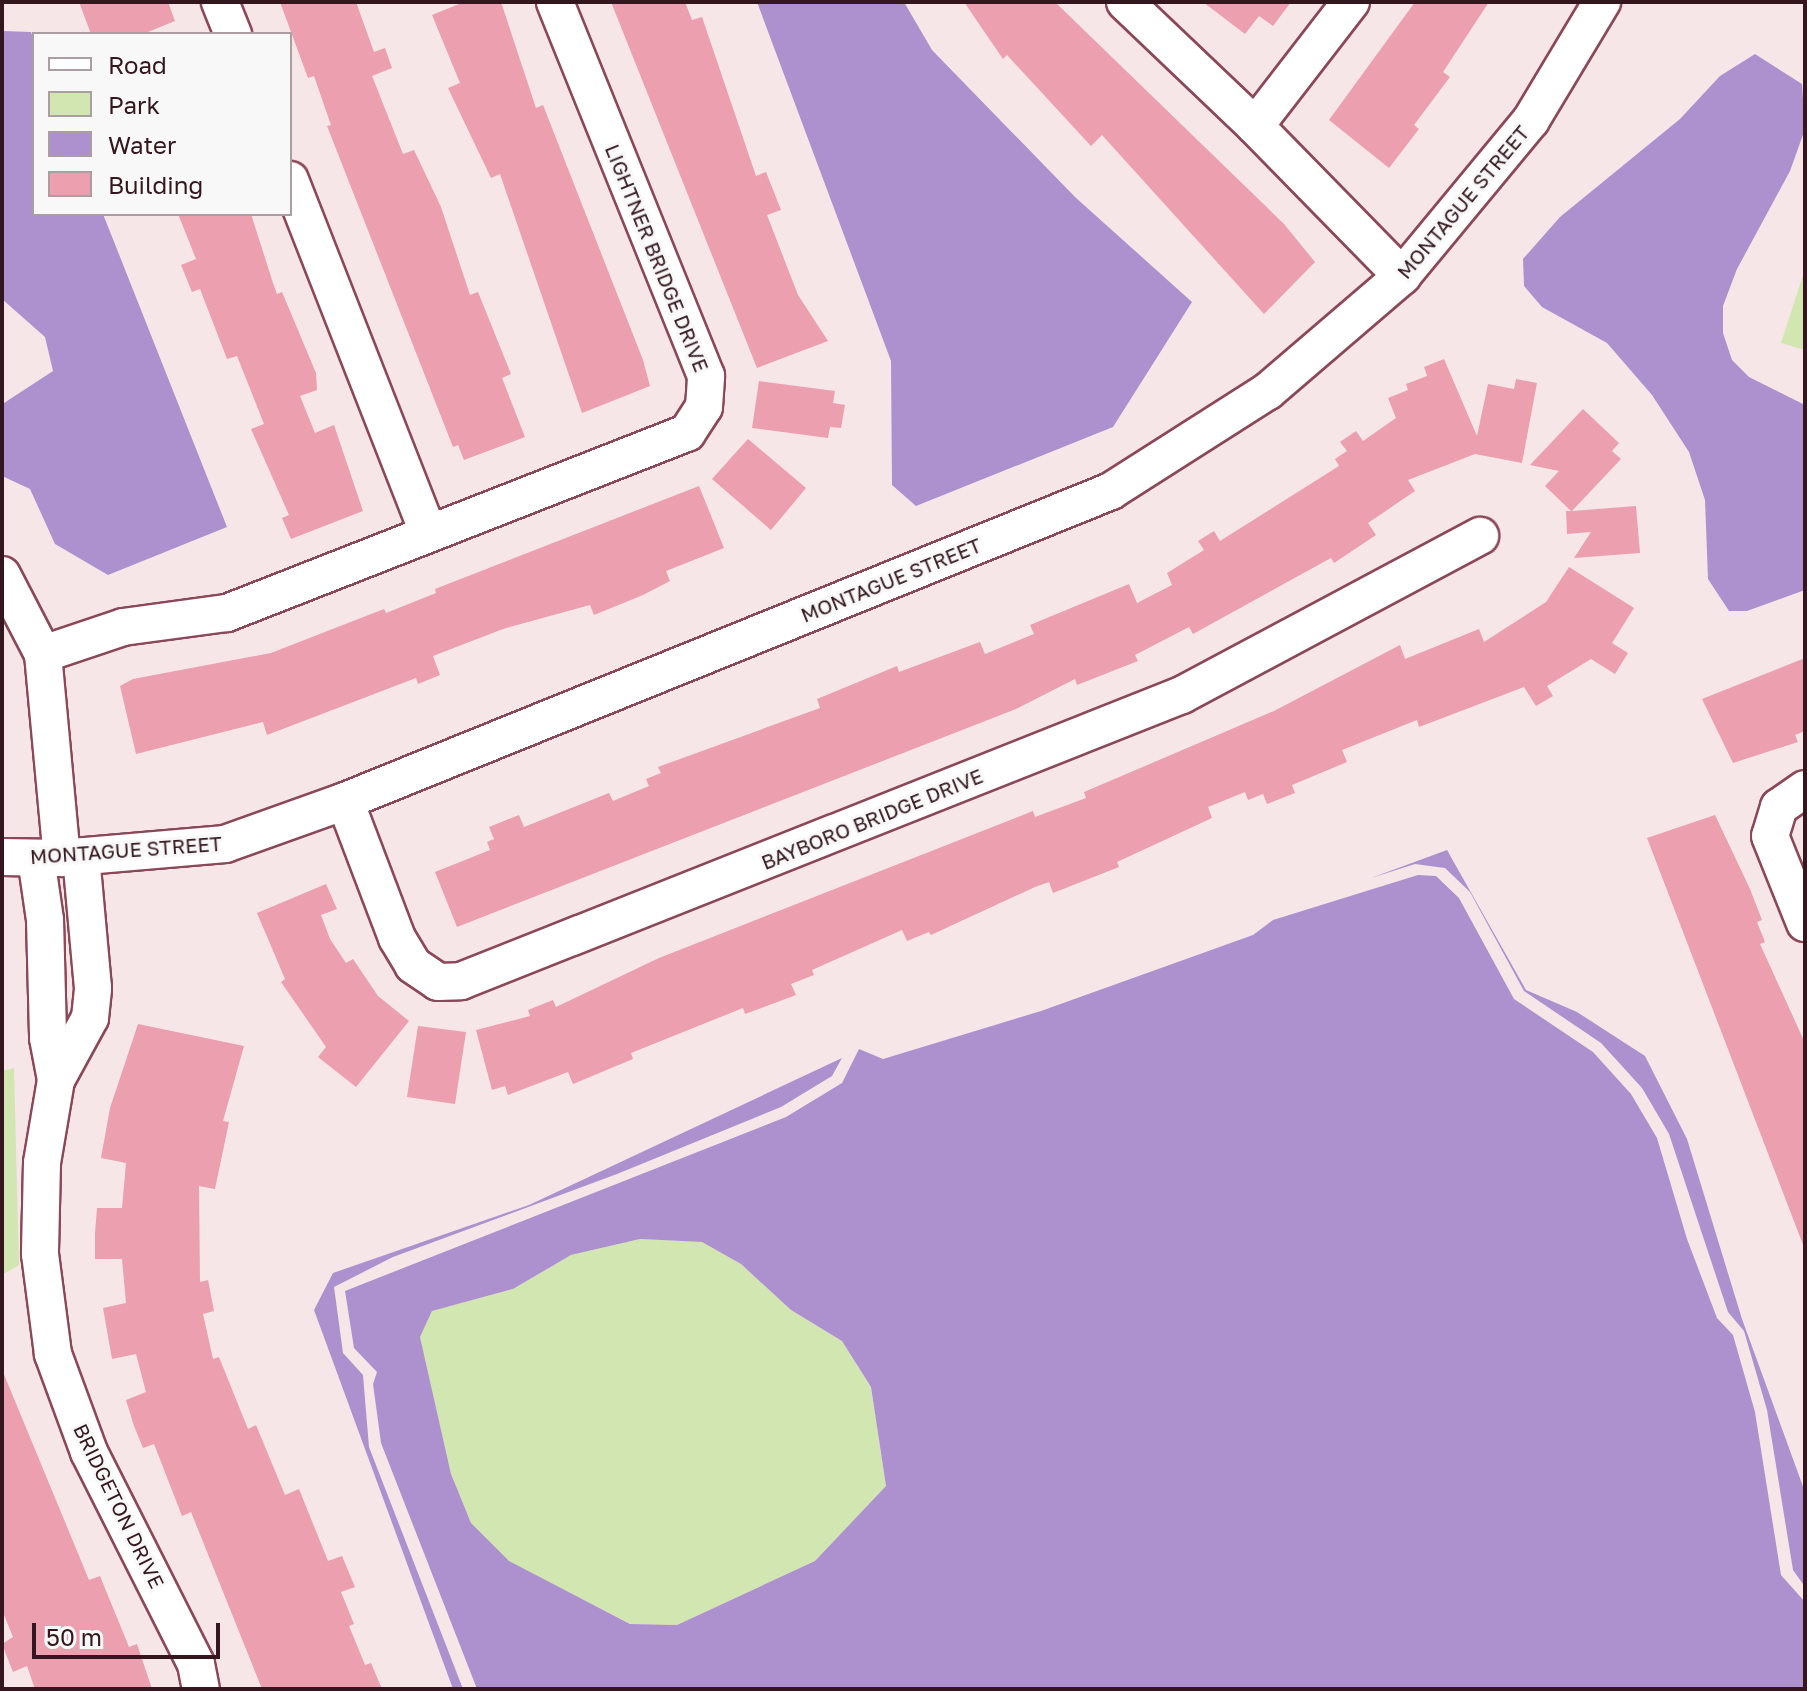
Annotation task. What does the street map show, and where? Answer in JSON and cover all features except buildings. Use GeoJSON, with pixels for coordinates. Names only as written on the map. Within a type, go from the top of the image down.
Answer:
{"type":"FeatureCollection","features":[{"type":"Feature","properties":{"kind":"street"},"geometry":{"type":"LineString","coordinates":[[220,2],[232,32]]}},
{"type":"Feature","properties":{"kind":"street","name":"LIGHTNER BRIDGE DRIVE"},"geometry":{"type":"LineString","coordinates":[[43,654],[123,627],[227,613],[687,433],[704,407],[706,376],[555,2]]}},
{"type":"Feature","properties":{"kind":"street"},"geometry":{"type":"LineString","coordinates":[[1125,2],[1255,126],[1402,276]]}},
{"type":"Feature","properties":{"kind":"street"},"geometry":{"type":"LineString","coordinates":[[1255,126],[1351,2]]}},
{"type":"Feature","properties":{"kind":"street","name":"MONTAGUE STREET"},"geometry":{"type":"LineString","coordinates":[[45,857],[225,844],[345,801],[1111,491],[1268,391],[1402,276],[1531,120],[1602,2]]}},
{"type":"Feature","properties":{"kind":"street"},"geometry":{"type":"LineString","coordinates":[[292,185],[428,532]]}},
{"type":"Feature","properties":{"kind":"street","name":"BAYBORO BRIDGE DRIVE"},"geometry":{"type":"LineString","coordinates":[[345,801],[397,938],[413,965],[438,982],[461,981],[1182,695],[1480,536]]}},
{"type":"Feature","properties":{"kind":"street","name":"BRIDGETON DRIVE"},"geometry":{"type":"LineString","coordinates":[[2,575],[43,654],[48,1038],[56,1080]]}},
{"type":"Feature","properties":{"kind":"street"},"geometry":{"type":"LineString","coordinates":[[1805,789],[1779,807],[1770,836],[1805,923]]}},
{"type":"Feature","properties":{"kind":"street","name":"BRIDGETON DRIVE"},"geometry":{"type":"LineString","coordinates":[[45,857],[90,963],[90,1018],[56,1080],[42,1163],[40,1254],[53,1354],[89,1452],[189,1651],[201,1689]]}},
{"type":"Feature","properties":{"kind":"street"},"geometry":{"type":"LineString","coordinates":[[46,967],[90,963]]}},
{"type":"Feature","properties":{"kind":"green space"},"geometry":{"type":"Polygon","coordinates":[[[1805,269],[1805,350],[1781,343],[1805,269]]]}},
{"type":"Feature","properties":{"kind":"green space"},"geometry":{"type":"Polygon","coordinates":[[[14,1068],[19,1265],[2,1275],[2,1071],[14,1068]]]}},
{"type":"Feature","properties":{"kind":"green space"},"geometry":{"type":"Polygon","coordinates":[[[640,1239],[702,1242],[741,1264],[791,1310],[842,1341],[871,1387],[886,1486],[815,1561],[677,1625],[631,1624],[508,1561],[471,1523],[451,1474],[420,1337],[432,1311],[513,1289],[571,1255],[640,1239]]]}},
{"type":"Feature","properties":{"kind":"water"},"geometry":{"type":"Polygon","coordinates":[[[757,2],[904,2],[932,50],[1075,197],[1192,302],[1113,427],[916,506],[892,485],[891,361],[757,2]]]}},
{"type":"Feature","properties":{"kind":"water"},"geometry":{"type":"Polygon","coordinates":[[[2,31],[31,32],[32,216],[104,216],[227,527],[108,575],[55,544],[30,489],[2,476],[4,403],[53,371],[45,337],[2,299],[2,31]]]}},
{"type":"Feature","properties":{"kind":"water"},"geometry":{"type":"Polygon","coordinates":[[[1755,54],[1802,84],[1805,129],[1790,171],[1737,269],[1723,306],[1723,333],[1732,360],[1749,377],[1805,405],[1805,590],[1747,611],[1729,611],[1708,579],[1705,500],[1689,452],[1652,395],[1607,343],[1542,307],[1524,286],[1523,259],[1560,217],[1680,119],[1720,76],[1755,54]]]}},
{"type":"Feature","properties":{"kind":"water"},"geometry":{"type":"Polygon","coordinates":[[[1447,850],[1526,990],[1577,1012],[1645,1056],[1687,1139],[1742,1319],[1805,1492],[1805,1587],[1793,1570],[1767,1410],[1744,1331],[1728,1312],[1669,1134],[1642,1088],[1601,1043],[1524,991],[1470,892],[1445,868],[1415,864],[1371,878],[1447,850]]]}},
{"type":"Feature","properties":{"kind":"water"},"geometry":{"type":"Polygon","coordinates":[[[1418,875],[1436,876],[1459,898],[1514,999],[1593,1052],[1631,1094],[1657,1138],[1687,1239],[1717,1318],[1733,1335],[1755,1412],[1781,1575],[1805,1602],[1805,1689],[477,1689],[381,1443],[373,1384],[377,1372],[354,1348],[345,1291],[786,1117],[842,1083],[859,1049],[883,1059],[1041,1011],[1253,935],[1273,920],[1418,875]],[[640,1239],[571,1255],[513,1289],[432,1311],[420,1337],[451,1474],[471,1523],[509,1561],[630,1624],[677,1625],[815,1561],[886,1486],[871,1387],[842,1341],[791,1310],[741,1264],[702,1242],[640,1239]]]}},
{"type":"Feature","properties":{"kind":"water"},"geometry":{"type":"Polygon","coordinates":[[[842,1058],[832,1076],[781,1107],[617,1174],[393,1257],[334,1287],[343,1353],[363,1375],[369,1447],[463,1689],[453,1689],[314,1310],[333,1273],[529,1205],[842,1058]]]}}]}
